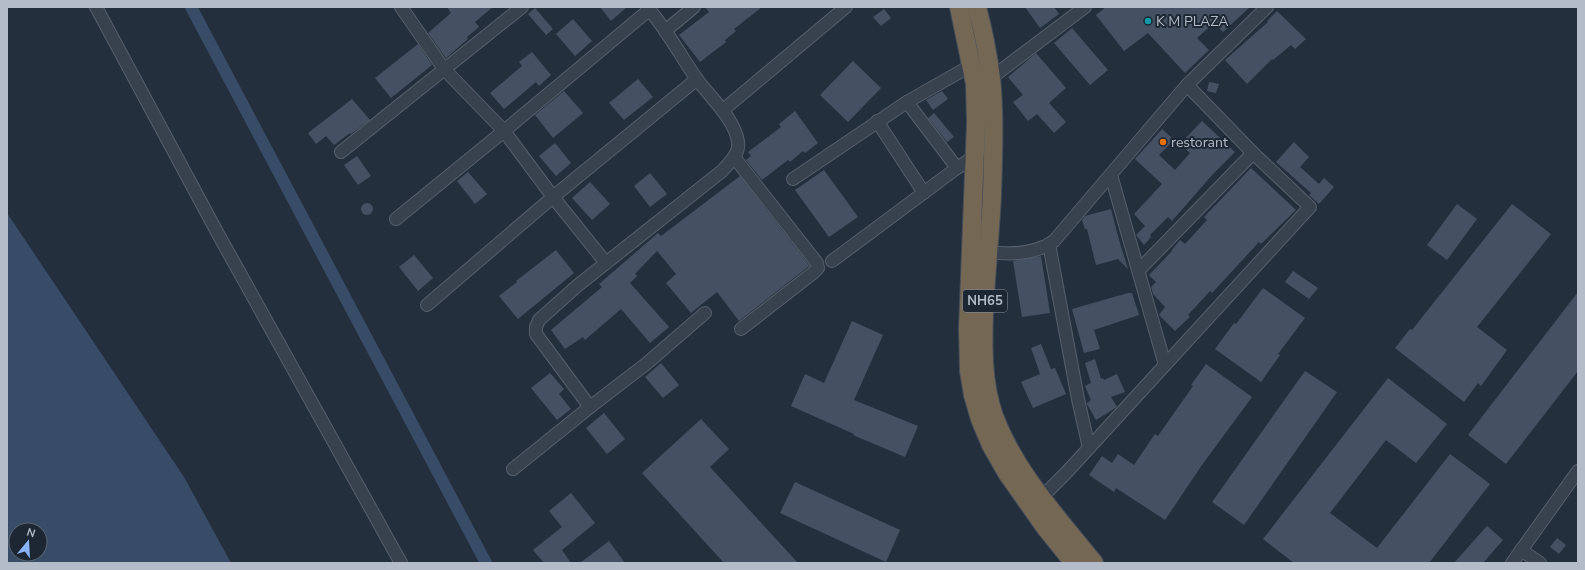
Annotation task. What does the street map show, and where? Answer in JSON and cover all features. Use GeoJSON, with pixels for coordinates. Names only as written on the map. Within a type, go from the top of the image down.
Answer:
{"type":"FeatureCollection","features":[{"type":"Feature","properties":{"kind":"highway","name":"NH65"},"geometry":{"type":"LineString","coordinates":[[959,7],[975,84],[976,156],[968,328],[969,371],[973,395],[980,419],[991,445],[1006,473],[1045,527],[1074,563]]}},
{"type":"Feature","properties":{"kind":"highway","name":"NH65"},"geometry":{"type":"LineString","coordinates":[[977,7],[991,78],[994,124],[992,197],[987,252],[983,359],[987,388],[994,415],[1004,439],[1019,467],[1094,563]]}},
{"type":"Feature","properties":{"kind":"street"},"geometry":{"type":"LineString","coordinates":[[96,7],[217,232],[401,563]]}},
{"type":"Feature","properties":{"kind":"street"},"geometry":{"type":"LineString","coordinates":[[401,7],[444,69],[504,131],[553,197],[606,263]]}},
{"type":"Feature","properties":{"kind":"street"},"geometry":{"type":"LineString","coordinates":[[341,152],[522,7]]}},
{"type":"Feature","properties":{"kind":"street"},"geometry":{"type":"LineString","coordinates":[[665,31],[694,7]]}},
{"type":"Feature","properties":{"kind":"street"},"geometry":{"type":"LineString","coordinates":[[723,110],[846,7]]}},
{"type":"Feature","properties":{"kind":"street"},"geometry":{"type":"LineString","coordinates":[[991,78],[1085,7]]}},
{"type":"Feature","properties":{"kind":"street"},"geometry":{"type":"LineString","coordinates":[[396,219],[504,131],[648,8],[697,79],[723,110],[734,131],[738,142],[738,151],[722,171],[606,263],[545,314],[540,320],[536,327],[536,334],[590,406]]}},
{"type":"Feature","properties":{"kind":"street"},"geometry":{"type":"LineString","coordinates":[[987,252],[1012,254],[1036,250],[1054,241],[1111,176],[1187,85],[1261,9]]}},
{"type":"Feature","properties":{"kind":"street"},"geometry":{"type":"LineString","coordinates":[[793,179],[877,121],[972,64]]}},
{"type":"Feature","properties":{"kind":"street"},"geometry":{"type":"LineString","coordinates":[[427,305],[553,197],[697,79]]}},
{"type":"Feature","properties":{"kind":"street"},"geometry":{"type":"LineString","coordinates":[[1042,497],[1089,448],[1310,206],[1253,153],[1187,85]]}},
{"type":"Feature","properties":{"kind":"street"},"geometry":{"type":"LineString","coordinates":[[907,102],[957,168]]}},
{"type":"Feature","properties":{"kind":"street"},"geometry":{"type":"LineString","coordinates":[[877,121],[924,193]]}},
{"type":"Feature","properties":{"kind":"street"},"geometry":{"type":"LineString","coordinates":[[1139,270],[1253,153]]}},
{"type":"Feature","properties":{"kind":"street"},"geometry":{"type":"LineString","coordinates":[[832,260],[957,168],[976,156]]}},
{"type":"Feature","properties":{"kind":"street"},"geometry":{"type":"LineString","coordinates":[[734,157],[817,263],[818,268],[741,329]]}},
{"type":"Feature","properties":{"kind":"street"},"geometry":{"type":"LineString","coordinates":[[1111,176],[1165,365]]}},
{"type":"Feature","properties":{"kind":"street"},"geometry":{"type":"LineString","coordinates":[[1049,244],[1078,399],[1089,448]]}},
{"type":"Feature","properties":{"kind":"street"},"geometry":{"type":"LineString","coordinates":[[513,469],[590,406],[646,364],[705,313]]}},
{"type":"Feature","properties":{"kind":"street"},"geometry":{"type":"LineString","coordinates":[[1512,563],[1578,471]]}},
{"type":"Feature","properties":{"kind":"street"},"geometry":{"type":"LineString","coordinates":[[1521,550],[1540,563]]}},
{"type":"Feature","properties":{"kind":"water"},"geometry":{"type":"Polygon","coordinates":[[[7,213],[184,477],[231,563],[7,563],[7,213]]]}},
{"type":"Feature","properties":{"kind":"building"},"geometry":{"type":"Polygon","coordinates":[[[447,7],[493,7],[475,22],[479,27],[467,37],[468,39],[446,58],[428,33],[451,13],[447,7]]]}},
{"type":"Feature","properties":{"kind":"building"},"geometry":{"type":"Polygon","coordinates":[[[600,7],[627,7],[611,21],[600,7]]]}},
{"type":"Feature","properties":{"kind":"building"},"geometry":{"type":"Polygon","coordinates":[[[705,7],[762,7],[734,29],[736,31],[725,40],[726,42],[700,62],[679,35],[709,12],[705,7]]]}},
{"type":"Feature","properties":{"kind":"building"},"geometry":{"type":"Polygon","coordinates":[[[1025,7],[1054,7],[1059,14],[1040,28],[1025,7]]]}},
{"type":"Feature","properties":{"kind":"building"},"geometry":{"type":"Polygon","coordinates":[[[1106,7],[1250,7],[1223,32],[1214,23],[1197,38],[1209,50],[1185,73],[1148,33],[1124,51],[1096,15],[1106,7]]]}},
{"type":"Feature","properties":{"kind":"building"},"geometry":{"type":"Polygon","coordinates":[[[535,8],[553,29],[546,35],[528,14],[535,8]]]}},
{"type":"Feature","properties":{"kind":"building"},"geometry":{"type":"Polygon","coordinates":[[[884,9],[891,18],[881,26],[873,17],[884,9]]]}},
{"type":"Feature","properties":{"kind":"building"},"geometry":{"type":"Polygon","coordinates":[[[1277,11],[1306,39],[1295,49],[1291,45],[1273,60],[1272,59],[1247,84],[1225,60],[1268,22],[1267,21],[1277,11]]]}},
{"type":"Feature","properties":{"kind":"building"},"geometry":{"type":"Polygon","coordinates":[[[573,19],[592,41],[575,56],[556,34],[573,19]]]}},
{"type":"Feature","properties":{"kind":"building"},"geometry":{"type":"Polygon","coordinates":[[[1072,28],[1108,70],[1090,85],[1054,43],[1072,28]]]}},
{"type":"Feature","properties":{"kind":"building"},"geometry":{"type":"Polygon","coordinates":[[[418,44],[432,65],[391,98],[375,78],[418,44]]]}},
{"type":"Feature","properties":{"kind":"building"},"geometry":{"type":"Polygon","coordinates":[[[532,52],[551,75],[539,86],[536,82],[504,109],[490,93],[522,66],[519,62],[532,52]]]}},
{"type":"Feature","properties":{"kind":"building"},"geometry":{"type":"Polygon","coordinates":[[[1036,53],[1066,88],[1049,103],[1066,122],[1054,133],[1037,114],[1028,121],[1013,102],[1023,95],[1008,77],[1036,53]]]}},
{"type":"Feature","properties":{"kind":"building"},"geometry":{"type":"Polygon","coordinates":[[[853,61],[881,88],[848,122],[820,95],[853,61]]]}},
{"type":"Feature","properties":{"kind":"building"},"geometry":{"type":"Polygon","coordinates":[[[638,79],[653,97],[624,120],[609,103],[638,79]]]}},
{"type":"Feature","properties":{"kind":"building"},"geometry":{"type":"Polygon","coordinates":[[[1209,82],[1219,84],[1216,93],[1207,91],[1209,82]]]}},
{"type":"Feature","properties":{"kind":"building"},"geometry":{"type":"Polygon","coordinates":[[[564,91],[583,113],[553,138],[535,115],[564,91]]]}},
{"type":"Feature","properties":{"kind":"building"},"geometry":{"type":"Polygon","coordinates":[[[942,91],[948,99],[933,110],[926,100],[942,91]]]}},
{"type":"Feature","properties":{"kind":"building"},"geometry":{"type":"Polygon","coordinates":[[[352,99],[370,120],[334,145],[326,136],[316,144],[308,133],[352,99]]]}},
{"type":"Feature","properties":{"kind":"building"},"geometry":{"type":"Polygon","coordinates":[[[795,111],[818,143],[805,153],[803,151],[790,162],[788,160],[762,180],[746,160],[751,156],[748,152],[781,127],[779,124],[795,111]]]}},
{"type":"Feature","properties":{"kind":"building"},"geometry":{"type":"Polygon","coordinates":[[[934,113],[954,137],[947,142],[928,118],[934,113]]]}},
{"type":"Feature","properties":{"kind":"building"},"geometry":{"type":"Polygon","coordinates":[[[1202,121],[1235,152],[1213,174],[1172,221],[1168,217],[1150,235],[1151,237],[1144,245],[1136,235],[1145,226],[1134,214],[1162,184],[1135,159],[1162,129],[1174,140],[1159,155],[1175,170],[1190,153],[1180,144],[1202,121]]]}},
{"type":"Feature","properties":{"kind":"building"},"geometry":{"type":"Polygon","coordinates":[[[1294,142],[1309,157],[1300,167],[1319,184],[1324,178],[1334,187],[1319,204],[1309,195],[1311,193],[1276,162],[1294,142]]]}},
{"type":"Feature","properties":{"kind":"building"},"geometry":{"type":"Polygon","coordinates":[[[555,143],[571,163],[556,176],[539,156],[555,143]]]}},
{"type":"Feature","properties":{"kind":"building"},"geometry":{"type":"Polygon","coordinates":[[[357,156],[371,176],[358,185],[344,165],[357,156]]]}},
{"type":"Feature","properties":{"kind":"building"},"geometry":{"type":"Polygon","coordinates":[[[1251,168],[1296,210],[1261,244],[1259,242],[1212,293],[1210,291],[1188,315],[1190,317],[1175,331],[1159,315],[1165,307],[1153,294],[1151,287],[1156,282],[1149,275],[1172,251],[1180,240],[1185,244],[1207,220],[1204,217],[1251,168]]]}},
{"type":"Feature","properties":{"kind":"building"},"geometry":{"type":"Polygon","coordinates":[[[824,170],[858,217],[829,237],[795,190],[824,170]]]}},
{"type":"Feature","properties":{"kind":"building"},"geometry":{"type":"Polygon","coordinates":[[[468,172],[487,194],[475,204],[457,181],[468,172]]]}},
{"type":"Feature","properties":{"kind":"building"},"geometry":{"type":"Polygon","coordinates":[[[650,173],[667,194],[650,207],[634,186],[650,173]]]}},
{"type":"Feature","properties":{"kind":"building"},"geometry":{"type":"Polygon","coordinates":[[[740,176],[810,266],[739,321],[717,292],[691,313],[666,283],[676,274],[657,251],[635,274],[637,276],[630,283],[669,327],[650,343],[621,309],[585,340],[583,337],[565,349],[551,330],[602,287],[599,284],[658,233],[661,236],[740,176]]]}},
{"type":"Feature","properties":{"kind":"building"},"geometry":{"type":"Polygon","coordinates":[[[590,182],[610,204],[592,220],[572,198],[590,182]]]}},
{"type":"Feature","properties":{"kind":"building"},"geometry":{"type":"Polygon","coordinates":[[[367,203],[371,205],[373,209],[371,213],[367,215],[363,213],[361,209],[363,205],[367,203]]]}},
{"type":"Feature","properties":{"kind":"building"},"geometry":{"type":"Polygon","coordinates":[[[1457,204],[1477,219],[1447,260],[1427,245],[1457,204]]]}},
{"type":"Feature","properties":{"kind":"building"},"geometry":{"type":"Polygon","coordinates":[[[1512,204],[1551,234],[1477,327],[1507,350],[1481,386],[1478,383],[1464,402],[1395,348],[1410,329],[1412,330],[1512,204]]]}},
{"type":"Feature","properties":{"kind":"building"},"geometry":{"type":"Polygon","coordinates":[[[1111,209],[1128,269],[1118,259],[1096,265],[1087,229],[1085,229],[1082,220],[1085,216],[1111,209]]]}},
{"type":"Feature","properties":{"kind":"building"},"geometry":{"type":"Polygon","coordinates":[[[556,250],[574,273],[518,319],[499,296],[556,250]]]}},
{"type":"Feature","properties":{"kind":"building"},"geometry":{"type":"Polygon","coordinates":[[[414,255],[433,278],[418,291],[399,267],[414,255]]]}},
{"type":"Feature","properties":{"kind":"building"},"geometry":{"type":"Polygon","coordinates":[[[1041,256],[1050,313],[1022,317],[1013,261],[1041,256]]]}},
{"type":"Feature","properties":{"kind":"building"},"geometry":{"type":"Polygon","coordinates":[[[1293,271],[1318,288],[1309,299],[1285,282],[1293,271]]]}},
{"type":"Feature","properties":{"kind":"building"},"geometry":{"type":"Polygon","coordinates":[[[1263,288],[1305,318],[1278,354],[1280,355],[1261,382],[1215,349],[1263,288]]]}},
{"type":"Feature","properties":{"kind":"building"},"geometry":{"type":"Polygon","coordinates":[[[1578,292],[1578,371],[1506,464],[1468,435],[1578,292]]]}},
{"type":"Feature","properties":{"kind":"building"},"geometry":{"type":"Polygon","coordinates":[[[1132,293],[1139,315],[1094,330],[1100,349],[1084,353],[1072,309],[1132,293]]]}},
{"type":"Feature","properties":{"kind":"building"},"geometry":{"type":"Polygon","coordinates":[[[852,321],[883,335],[854,400],[918,426],[905,457],[791,406],[805,374],[824,383],[852,321]]]}},
{"type":"Feature","properties":{"kind":"building"},"geometry":{"type":"Polygon","coordinates":[[[1041,344],[1051,369],[1055,368],[1066,394],[1033,408],[1021,382],[1040,374],[1031,348],[1041,344]]]}},
{"type":"Feature","properties":{"kind":"building"},"geometry":{"type":"Polygon","coordinates":[[[1095,359],[1101,379],[1103,378],[1104,380],[1117,374],[1125,392],[1111,397],[1117,407],[1096,420],[1087,404],[1091,400],[1085,386],[1091,383],[1085,363],[1095,359]]]}},
{"type":"Feature","properties":{"kind":"building"},"geometry":{"type":"Polygon","coordinates":[[[661,363],[679,385],[663,398],[645,377],[661,363]]]}},
{"type":"Feature","properties":{"kind":"building"},"geometry":{"type":"Polygon","coordinates":[[[1206,364],[1252,397],[1202,465],[1165,520],[1116,488],[1114,492],[1089,475],[1102,456],[1112,463],[1118,454],[1134,465],[1155,434],[1158,436],[1193,386],[1191,385],[1206,364]]]}},
{"type":"Feature","properties":{"kind":"building"},"geometry":{"type":"Polygon","coordinates":[[[1305,371],[1337,392],[1244,525],[1212,502],[1305,371]]]}},
{"type":"Feature","properties":{"kind":"building"},"geometry":{"type":"Polygon","coordinates":[[[550,373],[564,389],[559,394],[571,409],[557,420],[531,388],[550,373]]]}},
{"type":"Feature","properties":{"kind":"building"},"geometry":{"type":"Polygon","coordinates":[[[1388,378],[1447,424],[1416,463],[1386,440],[1330,513],[1377,548],[1450,454],[1490,484],[1429,563],[1294,563],[1263,539],[1388,378]]]}},
{"type":"Feature","properties":{"kind":"building"},"geometry":{"type":"Polygon","coordinates":[[[604,413],[625,439],[607,454],[586,428],[604,413]]]}},
{"type":"Feature","properties":{"kind":"building"},"geometry":{"type":"Polygon","coordinates":[[[701,419],[729,449],[710,467],[798,563],[724,563],[642,473],[701,419]]]}},
{"type":"Feature","properties":{"kind":"building"},"geometry":{"type":"Polygon","coordinates":[[[795,482],[900,530],[886,562],[780,513],[795,482]]]}},
{"type":"Feature","properties":{"kind":"building"},"geometry":{"type":"Polygon","coordinates":[[[571,493],[595,523],[562,550],[571,563],[544,563],[533,550],[562,527],[549,511],[571,493]]]}},
{"type":"Feature","properties":{"kind":"building"},"geometry":{"type":"Polygon","coordinates":[[[1487,526],[1503,540],[1483,563],[1454,563],[1487,526]]]}},
{"type":"Feature","properties":{"kind":"building"},"geometry":{"type":"Polygon","coordinates":[[[1557,538],[1566,545],[1559,554],[1550,547],[1557,538]]]}},
{"type":"Feature","properties":{"kind":"building"},"geometry":{"type":"Polygon","coordinates":[[[609,541],[625,563],[580,563],[609,541]]]}},
{"type":"Feature","properties":{"kind":"waterway"},"geometry":{"type":"LineString","coordinates":[[191,7],[486,563]]}},
{"type":"Feature","properties":{"kind":"place","name":"K M PLAZA"},"geometry":{"type":"Point","coordinates":[1148,21]}},
{"type":"Feature","properties":{"kind":"place","name":"restorant"},"geometry":{"type":"Point","coordinates":[1163,142]}}]}
